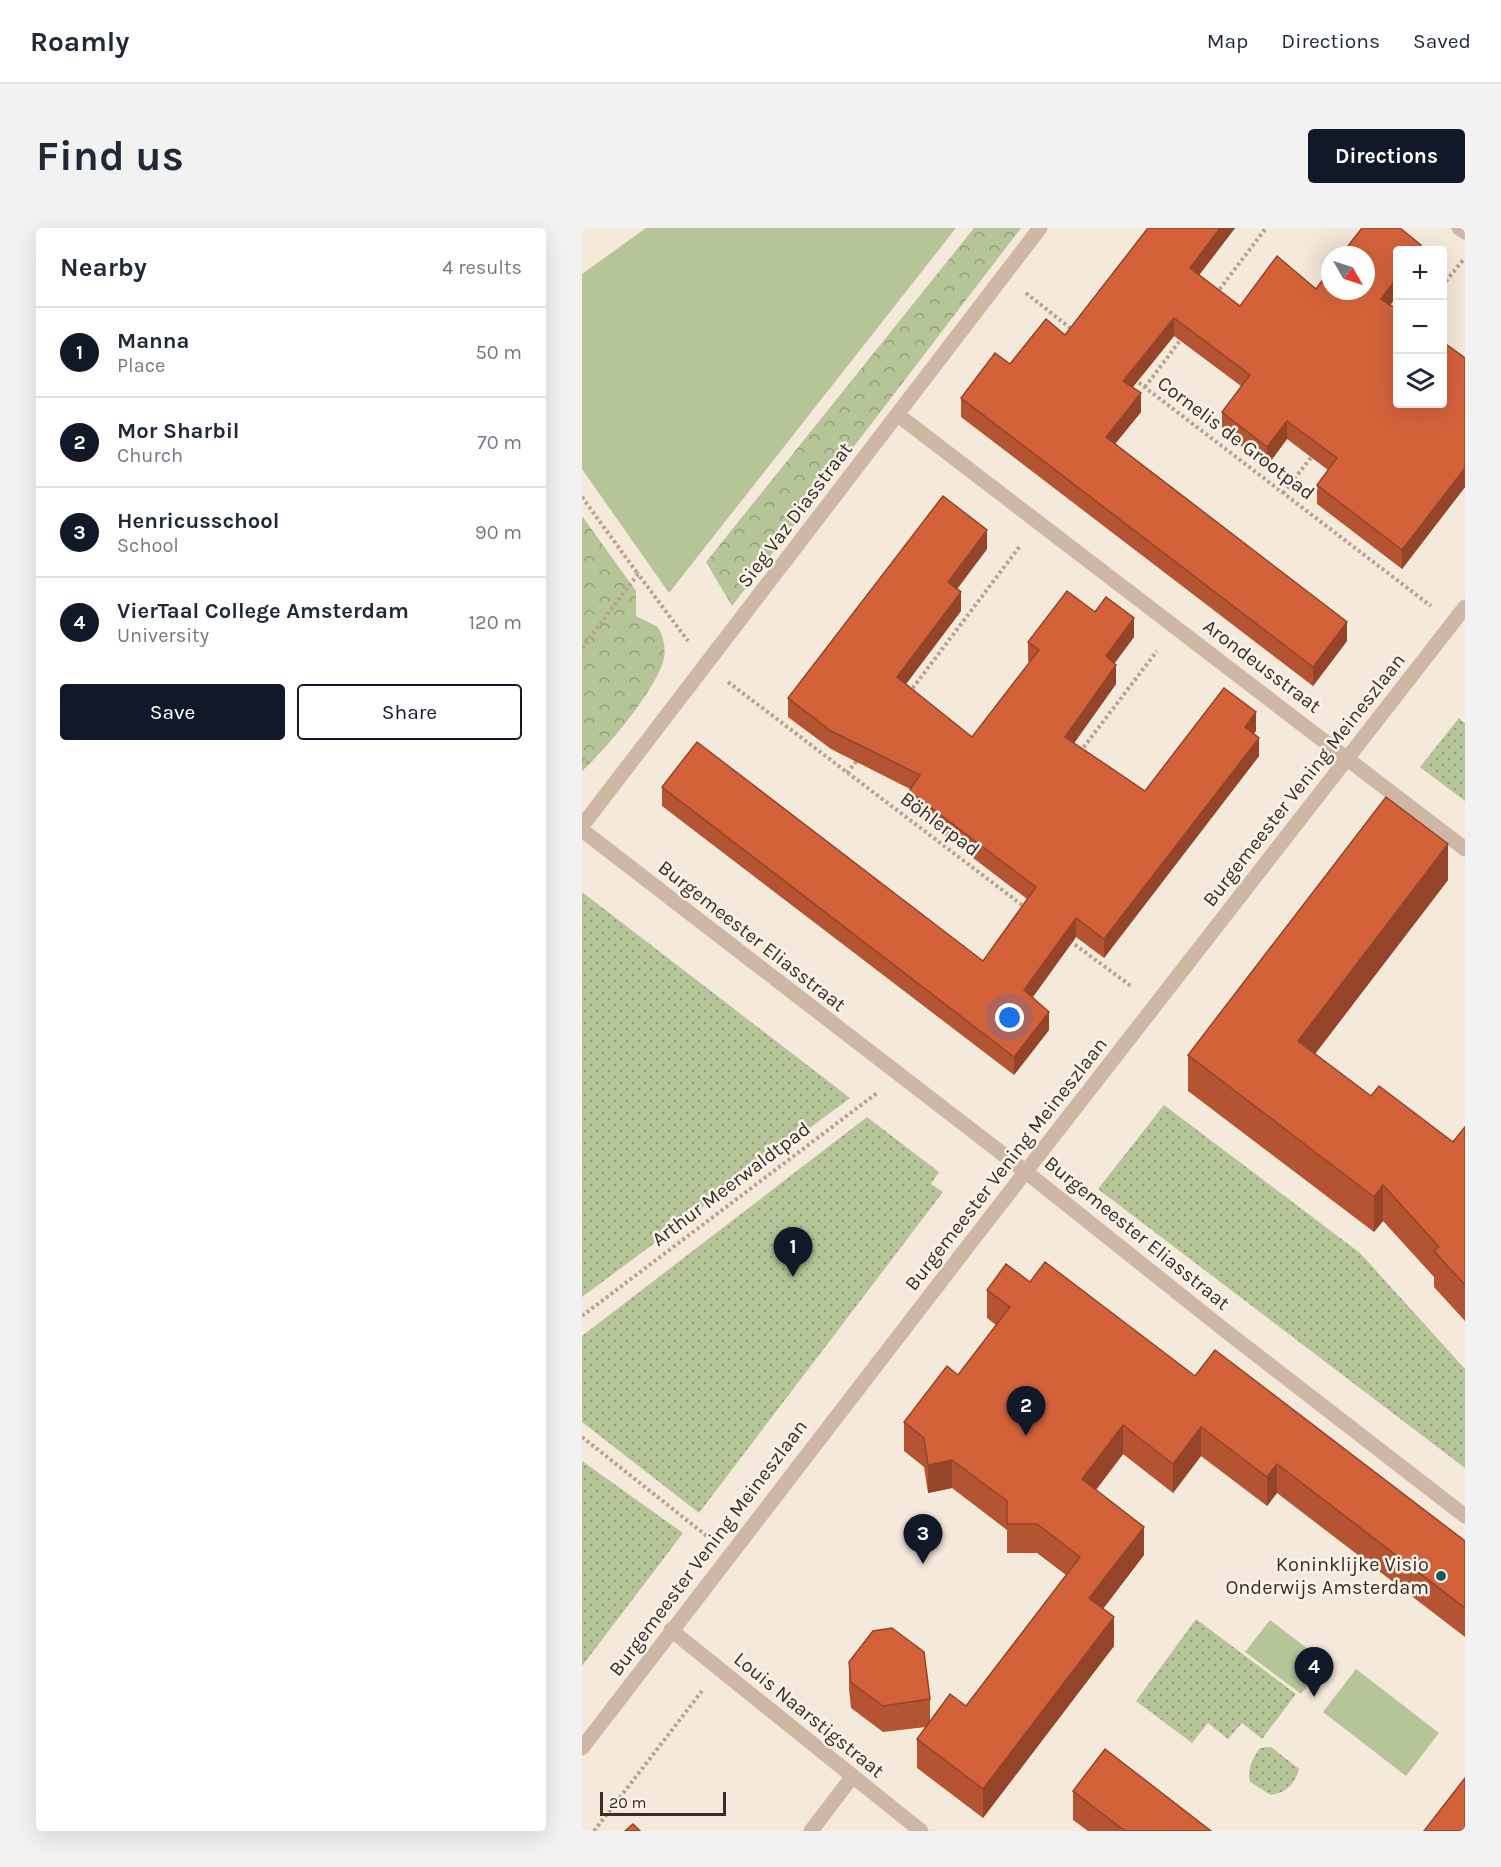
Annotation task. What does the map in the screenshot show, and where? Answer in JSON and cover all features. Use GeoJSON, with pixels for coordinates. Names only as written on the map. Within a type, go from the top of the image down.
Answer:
{"type":"FeatureCollection","features":[{"type":"Feature","properties":{"kind":"street","name":"Sieg Vaz Diasstraat"},"geometry":{"type":"LineString","coordinates":[[582,828],[1040,228]]}},
{"type":"Feature","properties":{"kind":"street"},"geometry":{"type":"LineString","coordinates":[[1460,228],[1465,232]]}},
{"type":"Feature","properties":{"kind":"street","name":"Arondeusstraat"},"geometry":{"type":"LineString","coordinates":[[898,415],[1465,849]]}},
{"type":"Feature","properties":{"kind":"street","name":"Burgemeester Vening Meineszlaan"},"geometry":{"type":"LineString","coordinates":[[582,1748],[729,1554],[1465,607]]}},
{"type":"Feature","properties":{"kind":"street","name":"Burgemeester Eliasstraat"},"geometry":{"type":"LineString","coordinates":[[582,828],[1465,1516]]}},
{"type":"Feature","properties":{"kind":"street","name":"Louis Naarstigstraat"},"geometry":{"type":"LineString","coordinates":[[671,1630],[921,1831]]}},
{"type":"Feature","properties":{"kind":"street"},"geometry":{"type":"LineString","coordinates":[[811,1831],[852,1777]]}},
{"type":"Feature","properties":{"kind":"path"},"geometry":{"type":"LineString","coordinates":[[1209,303],[1266,228]]}},
{"type":"Feature","properties":{"kind":"path"},"geometry":{"type":"LineString","coordinates":[[1447,281],[1465,257]]}},
{"type":"Feature","properties":{"kind":"path"},"geometry":{"type":"LineString","coordinates":[[1003,275],[1083,338]]}},
{"type":"Feature","properties":{"kind":"path"},"geometry":{"type":"LineString","coordinates":[[1145,387],[1188,331]]}},
{"type":"Feature","properties":{"kind":"path","name":"Cornelis de Grootpad"},"geometry":{"type":"LineString","coordinates":[[1127,373],[1453,623]]}},
{"type":"Feature","properties":{"kind":"path"},"geometry":{"type":"LineString","coordinates":[[1283,493],[1319,447]]}},
{"type":"Feature","properties":{"kind":"path","name":"Böhlerpad"},"geometry":{"type":"LineString","coordinates":[[582,498],[706,666],[1032,913]]}},
{"type":"Feature","properties":{"kind":"path"},"geometry":{"type":"LineString","coordinates":[[904,699],[1039,521]]}},
{"type":"Feature","properties":{"kind":"path"},"geometry":{"type":"LineString","coordinates":[[582,648],[638,574]]}},
{"type":"Feature","properties":{"kind":"path","name":"Arondeusstraat"},"geometry":{"type":"LineString","coordinates":[[1077,756],[1175,626]]}},
{"type":"Feature","properties":{"kind":"path"},"geometry":{"type":"LineString","coordinates":[[848,773],[862,754]]}},
{"type":"Feature","properties":{"kind":"path"},"geometry":{"type":"LineString","coordinates":[[985,877],[992,868]]}},
{"type":"Feature","properties":{"kind":"path"},"geometry":{"type":"LineString","coordinates":[[1061,934],[1156,1005]]}},
{"type":"Feature","properties":{"kind":"path","name":"Arthur Meerwaldtpad"},"geometry":{"type":"LineString","coordinates":[[582,1316],[899,1076]]}},
{"type":"Feature","properties":{"kind":"path"},"geometry":{"type":"LineString","coordinates":[[582,1437],[729,1554]]}},
{"type":"Feature","properties":{"kind":"path"},"geometry":{"type":"LineString","coordinates":[[594,1831],[719,1669]]}},
{"type":"Feature","properties":{"kind":"green space"},"geometry":{"type":"Polygon","coordinates":[[[646,228],[956,228],[669,593],[582,469],[582,274],[646,228]]]}},
{"type":"Feature","properties":{"kind":"green space"},"geometry":{"type":"Polygon","coordinates":[[[974,228],[1021,228],[732,606],[706,562],[974,228]]]}},
{"type":"Feature","properties":{"kind":"green space"},"geometry":{"type":"Polygon","coordinates":[[[582,516],[636,591],[636,616],[658,627],[665,650],[660,670],[642,701],[582,771],[582,516]]]}},
{"type":"Feature","properties":{"kind":"green space"},"geometry":{"type":"Polygon","coordinates":[[[1459,718],[1465,723],[1465,801],[1420,767],[1459,718]]]}},
{"type":"Feature","properties":{"kind":"green space"},"geometry":{"type":"Polygon","coordinates":[[[582,892],[850,1098],[582,1297],[582,892]]]}},
{"type":"Feature","properties":{"kind":"green space"},"geometry":{"type":"Polygon","coordinates":[[[1164,1105],[1360,1253],[1465,1369],[1465,1468],[1098,1189],[1164,1105]]]}},
{"type":"Feature","properties":{"kind":"green space"},"geometry":{"type":"Polygon","coordinates":[[[867,1117],[939,1172],[931,1184],[943,1192],[699,1513],[582,1422],[582,1336],[867,1117]]]}},
{"type":"Feature","properties":{"kind":"green space"},"geometry":{"type":"Polygon","coordinates":[[[582,1461],[683,1533],[582,1666],[582,1461]]]}},
{"type":"Feature","properties":{"kind":"green space"},"geometry":{"type":"Polygon","coordinates":[[[1196,1619],[1296,1694],[1262,1739],[1242,1723],[1228,1739],[1208,1723],[1192,1743],[1136,1701],[1196,1619]]]}},
{"type":"Feature","properties":{"kind":"green space"},"geometry":{"type":"Polygon","coordinates":[[[1270,1620],[1325,1662],[1301,1694],[1245,1652],[1270,1620]]]}},
{"type":"Feature","properties":{"kind":"green space"},"geometry":{"type":"Polygon","coordinates":[[[1356,1669],[1439,1733],[1406,1776],[1323,1712],[1356,1669]]]}},
{"type":"Feature","properties":{"kind":"green space"},"geometry":{"type":"Polygon","coordinates":[[[1271,1747],[1299,1769],[1289,1787],[1271,1795],[1250,1782],[1249,1773],[1260,1748],[1271,1747]]]}},
{"type":"Feature","properties":{"kind":"building"},"geometry":{"type":"Polygon","coordinates":[[[1148,228],[1220,228],[1190,268],[1240,306],[1277,256],[1316,289],[1321,282],[1321,300],[1375,300],[1375,246],[1348,246],[1362,228],[1400,228],[1421,245],[1393,246],[1393,283],[1381,299],[1393,307],[1393,408],[1447,408],[1447,345],[1465,358],[1465,468],[1402,550],[1317,485],[1337,458],[1287,421],[1267,447],[1222,412],[1250,375],[1174,318],[1123,381],[1141,393],[1106,437],[1347,622],[1313,667],[961,398],[995,353],[1010,364],[1046,319],[1065,335],[1148,228]]]}},
{"type":"Feature","properties":{"kind":"building"},"geometry":{"type":"Polygon","coordinates":[[[943,496],[987,530],[948,582],[961,592],[897,677],[972,737],[1039,650],[1028,642],[1067,591],[1095,612],[1106,597],[1134,618],[1106,656],[1116,665],[1065,737],[1145,791],[1224,688],[1256,712],[1245,727],[1259,738],[1104,939],[1076,918],[1024,990],[1049,1012],[1014,1057],[662,787],[697,742],[983,961],[1036,887],[909,791],[920,775],[831,731],[788,698],[943,496]]]}},
{"type":"Feature","properties":{"kind":"building"},"geometry":{"type":"Polygon","coordinates":[[[1386,797],[1448,844],[1298,1041],[1371,1096],[1379,1086],[1453,1142],[1465,1127],[1465,1285],[1434,1251],[1439,1247],[1383,1185],[1374,1197],[1188,1055],[1386,797]]]}},
{"type":"Feature","properties":{"kind":"building"},"geometry":{"type":"Polygon","coordinates":[[[1045,1262],[1195,1376],[1215,1350],[1465,1541],[1465,1608],[1277,1464],[1267,1477],[1201,1427],[1173,1464],[1123,1425],[1082,1479],[1144,1527],[1089,1598],[1114,1617],[983,1789],[917,1739],[950,1694],[966,1706],[1080,1557],[1037,1524],[1007,1524],[1007,1501],[952,1460],[928,1465],[924,1438],[904,1422],[947,1366],[958,1375],[1010,1307],[987,1290],[1006,1264],[1030,1282],[1045,1262]]]}},
{"type":"Feature","properties":{"kind":"building"},"geometry":{"type":"Polygon","coordinates":[[[892,1628],[924,1652],[930,1699],[883,1706],[851,1682],[849,1662],[873,1631],[892,1628]]]}},
{"type":"Feature","properties":{"kind":"building"},"geometry":{"type":"Polygon","coordinates":[[[1105,1749],[1211,1831],[1125,1831],[1073,1791],[1105,1749]]]}},
{"type":"Feature","properties":{"kind":"building"},"geometry":{"type":"Polygon","coordinates":[[[1465,1778],[1465,1831],[1424,1831],[1465,1778]]]}},
{"type":"Feature","properties":{"kind":"building"},"geometry":{"type":"Polygon","coordinates":[[[633,1824],[640,1831],[625,1831],[633,1824]]]}},
{"type":"Feature","properties":{"kind":"place","name":"Manna"},"geometry":{"type":"Point","coordinates":[793,1277]}},
{"type":"Feature","properties":{"kind":"place","name":"Mor Sharbil"},"geometry":{"type":"Point","coordinates":[1026,1436]}},
{"type":"Feature","properties":{"kind":"place","name":"Henricusschool"},"geometry":{"type":"Point","coordinates":[923,1564]}},
{"type":"Feature","properties":{"kind":"place","name":"Koninklijke Visio Onderwijs Amsterdam"},"geometry":{"type":"Point","coordinates":[1441,1576]}},
{"type":"Feature","properties":{"kind":"place","name":"VierTaal College Amsterdam"},"geometry":{"type":"Point","coordinates":[1314,1697]}}]}
